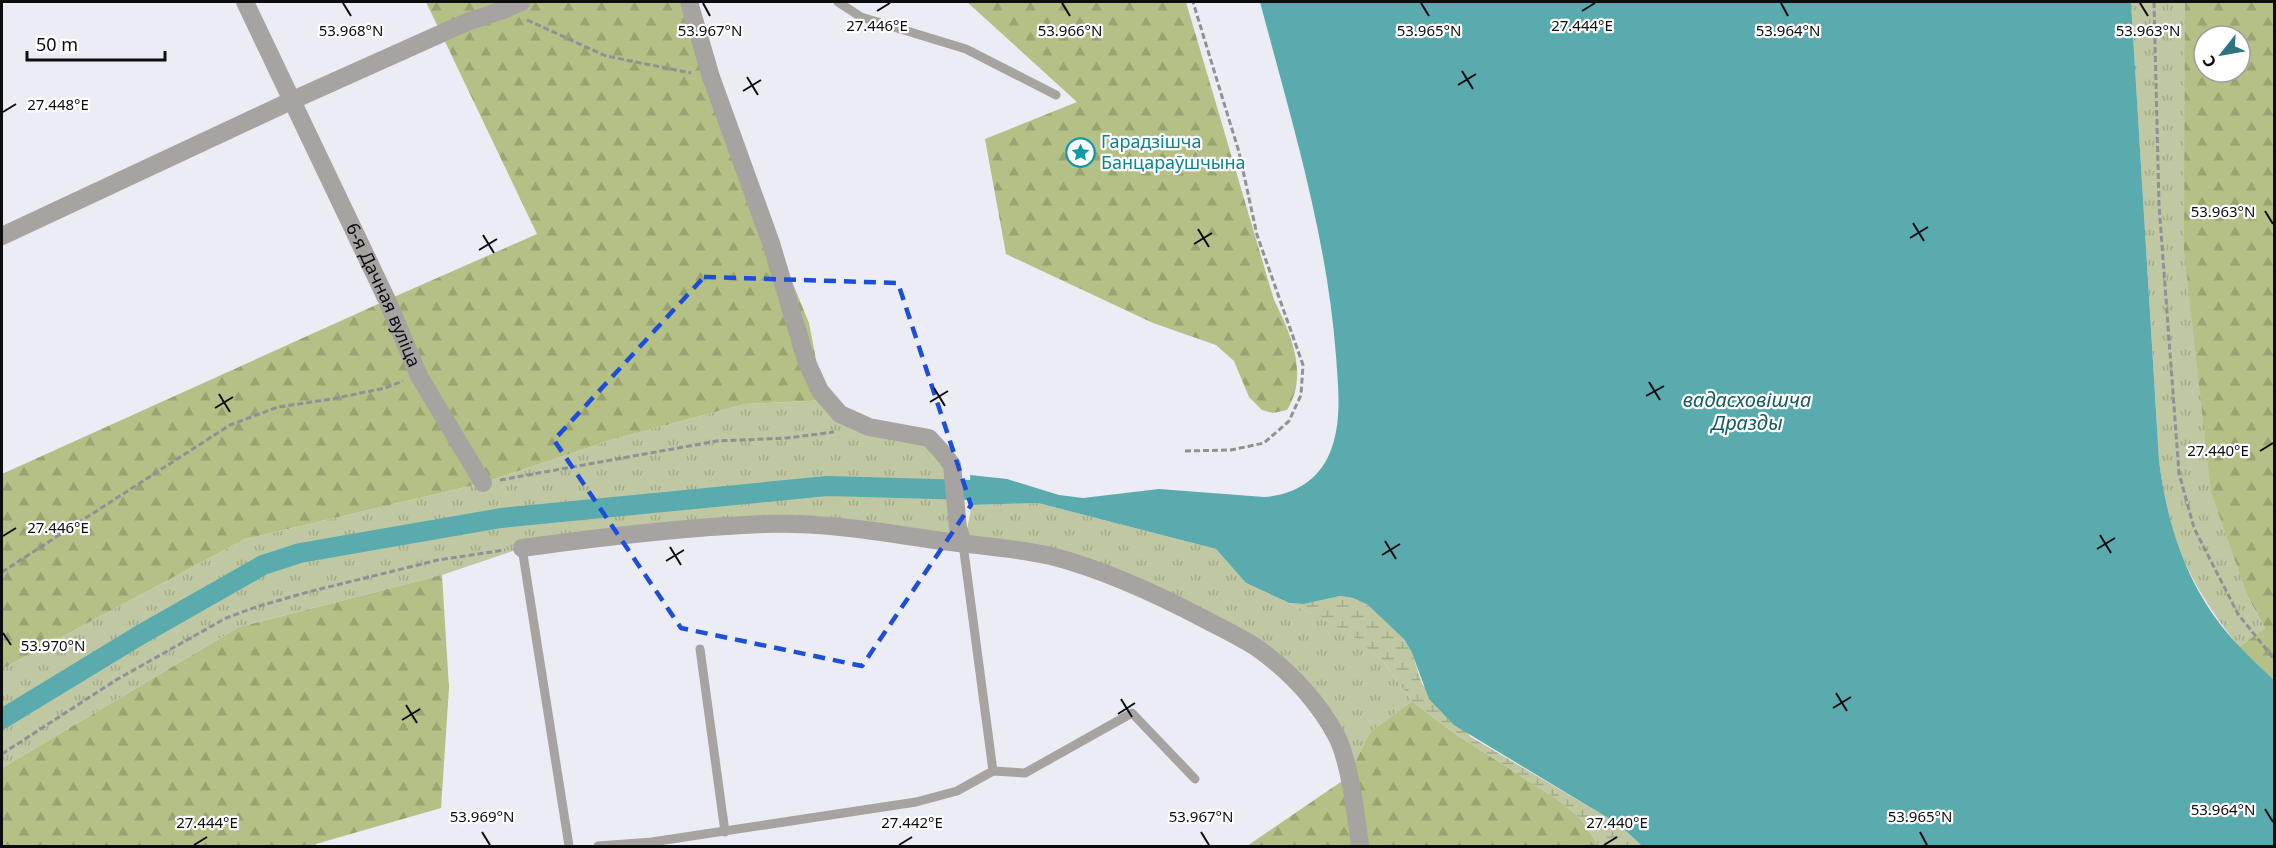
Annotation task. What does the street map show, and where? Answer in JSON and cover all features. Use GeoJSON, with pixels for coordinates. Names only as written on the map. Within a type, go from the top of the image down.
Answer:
{"type":"FeatureCollection","features":[{"type":"Feature","properties":{"kind":"street","name":"6-я Дачная вуліца"},"geometry":{"type":"LineString","coordinates":[[245,2],[387,300],[419,376],[483,483]]}},
{"type":"Feature","properties":{"kind":"street"},"geometry":{"type":"LineString","coordinates":[[2,236],[293,100],[467,22],[521,2]]}},
{"type":"Feature","properties":{"kind":"street"},"geometry":{"type":"LineString","coordinates":[[689,2],[711,76],[771,243],[806,360],[820,391],[840,414],[869,427],[929,438],[952,465],[961,536]]}},
{"type":"Feature","properties":{"kind":"street"},"geometry":{"type":"LineString","coordinates":[[522,548],[642,534],[766,524],[845,527],[961,536],[1052,557],[1109,575],[1166,599],[1259,649],[1291,676],[1318,707],[1337,736],[1348,777],[1360,846]]}},
{"type":"Feature","properties":{"kind":"lane"},"geometry":{"type":"LineString","coordinates":[[838,2],[861,17],[966,49],[1056,95]]}},
{"type":"Feature","properties":{"kind":"lane"},"geometry":{"type":"LineString","coordinates":[[961,536],[993,771]]}},
{"type":"Feature","properties":{"kind":"lane"},"geometry":{"type":"LineString","coordinates":[[522,548],[569,846]]}},
{"type":"Feature","properties":{"kind":"lane"},"geometry":{"type":"LineString","coordinates":[[700,649],[725,832]]}},
{"type":"Feature","properties":{"kind":"lane"},"geometry":{"type":"LineString","coordinates":[[598,846],[652,842],[725,832],[916,802],[957,791],[993,771],[1025,773],[1132,713],[1196,779]]}},
{"type":"Feature","properties":{"kind":"path"},"geometry":{"type":"LineString","coordinates":[[1185,451],[1231,450],[1264,443],[1289,421],[1301,395],[1303,365],[1257,235],[1239,152],[1193,2]]}},
{"type":"Feature","properties":{"kind":"path"},"geometry":{"type":"LineString","coordinates":[[2154,2],[2159,205],[2179,473],[2194,528],[2238,614],[2274,659]]}},
{"type":"Feature","properties":{"kind":"path"},"geometry":{"type":"LineString","coordinates":[[503,10],[606,56],[711,76]]}},
{"type":"Feature","properties":{"kind":"path"},"geometry":{"type":"LineString","coordinates":[[2,572],[230,425],[278,407],[385,388],[419,376]]}},
{"type":"Feature","properties":{"kind":"path"},"geometry":{"type":"LineString","coordinates":[[483,483],[717,441],[787,438],[834,432]]}},
{"type":"Feature","properties":{"kind":"path"},"geometry":{"type":"LineString","coordinates":[[2,754],[116,680],[226,618],[297,595],[438,560],[486,551],[522,548]]}},
{"type":"Feature","properties":{"kind":"highlighted area"},"geometry":{"type":"Polygon","coordinates":[[[704,277],[898,283],[971,505],[862,666],[681,628],[554,440],[704,277]]]}},
{"type":"Feature","properties":{"kind":"green space"},"geometry":{"type":"Polygon","coordinates":[[[426,2],[695,2],[727,122],[809,323],[820,380],[828,400],[745,404],[611,440],[483,483],[245,539],[2,669],[2,474],[537,234],[426,2]]]}},
{"type":"Feature","properties":{"kind":"green space"},"geometry":{"type":"Polygon","coordinates":[[[967,2],[1186,2],[1274,300],[1295,355],[1297,383],[1287,410],[1273,413],[1262,410],[1249,397],[1234,361],[1216,345],[1153,323],[1006,254],[985,139],[1077,102],[967,2]]]}},
{"type":"Feature","properties":{"kind":"green space"},"geometry":{"type":"Polygon","coordinates":[[[2131,2],[2185,2],[2248,597],[2265,628],[2239,647],[2207,603],[2184,560],[2168,514],[2159,460],[2131,2]]]}},
{"type":"Feature","properties":{"kind":"green space"},"geometry":{"type":"Polygon","coordinates":[[[2185,2],[2274,2],[2274,680],[2239,647],[2265,628],[2248,597],[2211,492],[2184,250],[2185,2]]]}},
{"type":"Feature","properties":{"kind":"green space"},"geometry":{"type":"Polygon","coordinates":[[[828,400],[942,452],[964,543],[972,505],[1038,503],[1216,549],[1246,583],[1348,631],[1382,660],[1412,701],[1370,732],[1348,777],[1337,737],[1291,676],[1109,575],[845,527],[522,548],[442,575],[239,627],[2,768],[2,669],[245,539],[483,483],[611,440],[745,404],[828,400]]]}},
{"type":"Feature","properties":{"kind":"green space"},"geometry":{"type":"Polygon","coordinates":[[[442,575],[449,688],[441,808],[316,844],[316,846],[2,846],[2,768],[239,627],[442,575]]]}},
{"type":"Feature","properties":{"kind":"green space"},"geometry":{"type":"Polygon","coordinates":[[[1340,596],[1353,598],[1368,605],[1394,626],[1412,653],[1422,684],[1471,737],[1608,818],[1642,846],[1599,846],[1580,818],[1560,801],[1454,733],[1412,701],[1382,660],[1348,632],[1289,603],[1304,604],[1340,596]]]}},
{"type":"Feature","properties":{"kind":"green space"},"geometry":{"type":"Polygon","coordinates":[[[1412,701],[1454,733],[1560,801],[1580,818],[1599,846],[1247,846],[1348,777],[1370,732],[1412,701]]]}},
{"type":"Feature","properties":{"kind":"water","name":"вадасховішча Дразды"},"geometry":{"type":"Polygon","coordinates":[[[1260,2],[2131,2],[2159,460],[2163,486],[2175,537],[2195,585],[2223,628],[2274,680],[2274,846],[1642,846],[1608,818],[1454,725],[1429,699],[1412,653],[1404,639],[1368,605],[1353,598],[1340,596],[1304,604],[1289,603],[1246,583],[1216,549],[1038,503],[972,505],[970,475],[1007,479],[1059,495],[1083,498],[1159,489],[1276,496],[1306,483],[1315,476],[1328,458],[1337,425],[1338,402],[1336,356],[1325,266],[1306,178],[1260,2]]]}},
{"type":"Feature","properties":{"kind":"waterway"},"geometry":{"type":"LineString","coordinates":[[2,719],[140,635],[263,565],[300,553],[501,518],[827,486],[971,490]]}},
{"type":"Feature","properties":{"kind":"place","name":"Гарадзішча Банцараўшчына"},"geometry":{"type":"Point","coordinates":[1080,152]}}]}
